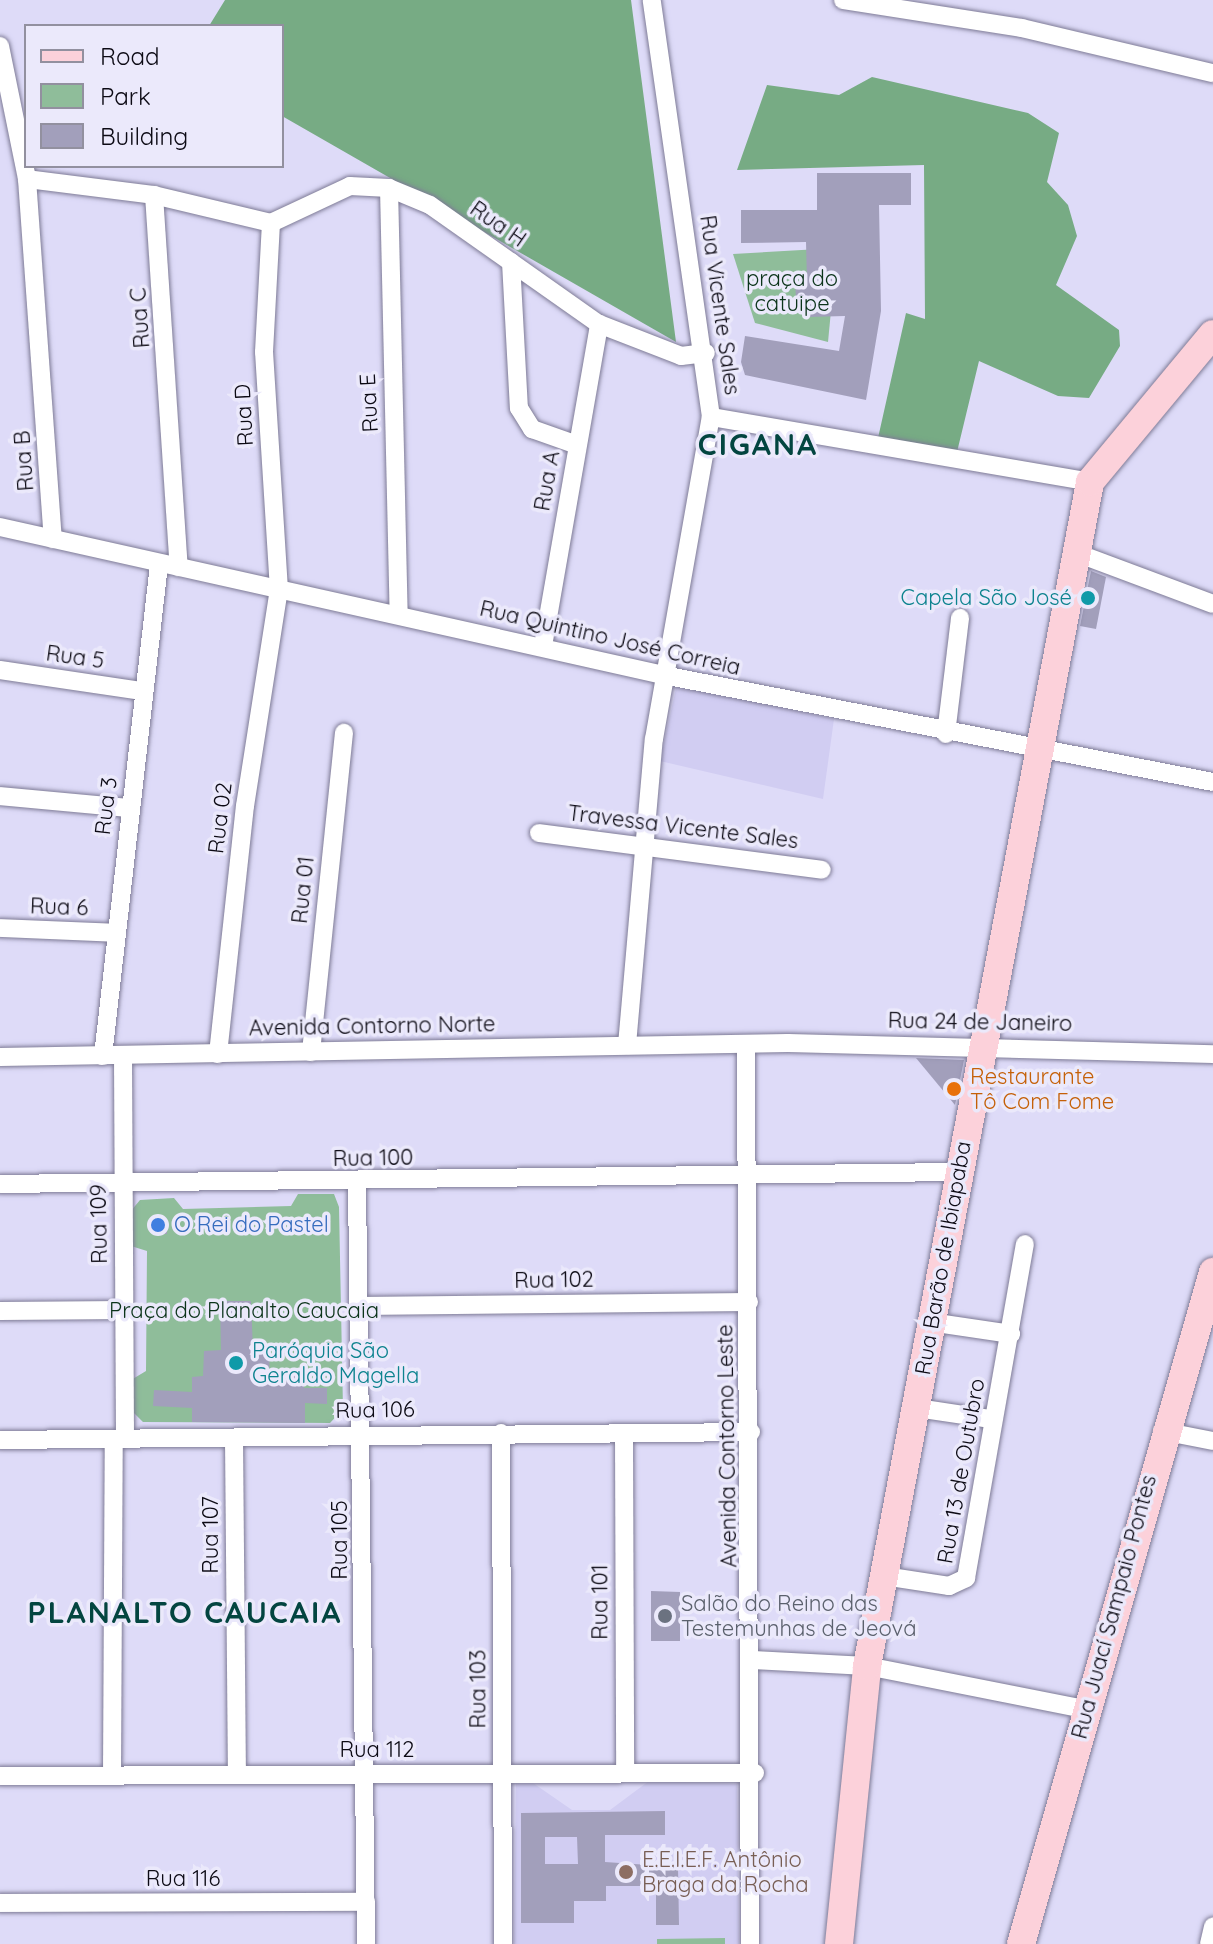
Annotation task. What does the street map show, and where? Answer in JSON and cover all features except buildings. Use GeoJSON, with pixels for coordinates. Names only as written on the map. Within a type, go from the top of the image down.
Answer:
{"type":"FeatureCollection","features":[{"type":"Feature","properties":{"kind":"main road","name":"Rua Barão de Ibiapaba"},"geometry":{"type":"LineString","coordinates":[[839,1944],[867,1666],[1074,552],[1090,482],[1213,334]]}},
{"type":"Feature","properties":{"kind":"main road","name":"Rua Juací Sampaio Pontes"},"geometry":{"type":"LineString","coordinates":[[1021,1944],[1162,1431],[1213,1272]]}},
{"type":"Feature","properties":{"kind":"street","name":"Rua Vicente Sales"},"geometry":{"type":"LineString","coordinates":[[627,1045],[663,675],[711,417],[706,353],[652,0]]}},
{"type":"Feature","properties":{"kind":"street"},"geometry":{"type":"LineString","coordinates":[[843,0],[921,8],[1022,28],[1213,73]]}},
{"type":"Feature","properties":{"kind":"street","name":"Rua B"},"geometry":{"type":"LineString","coordinates":[[0,46],[20,106],[24,148]]}},
{"type":"Feature","properties":{"kind":"street","name":"Rua B"},"geometry":{"type":"LineString","coordinates":[[26,168],[53,539]]}},
{"type":"Feature","properties":{"kind":"street"},"geometry":{"type":"LineString","coordinates":[[27,179],[154,195],[269,230]]}},
{"type":"Feature","properties":{"kind":"street","name":"Rua H"},"geometry":{"type":"LineString","coordinates":[[269,230],[350,186],[389,188],[430,205],[599,324],[681,356],[706,353]]}},
{"type":"Feature","properties":{"kind":"street","name":"Rua E"},"geometry":{"type":"LineString","coordinates":[[389,188],[399,615]]}},
{"type":"Feature","properties":{"kind":"street","name":"Rua C"},"geometry":{"type":"LineString","coordinates":[[154,195],[179,567]]}},
{"type":"Feature","properties":{"kind":"street","name":"Rua D"},"geometry":{"type":"LineString","coordinates":[[269,230],[264,352],[279,590]]}},
{"type":"Feature","properties":{"kind":"street"},"geometry":{"type":"LineString","coordinates":[[511,262],[519,408],[532,429],[577,445]]}},
{"type":"Feature","properties":{"kind":"street","name":"Rua A"},"geometry":{"type":"LineString","coordinates":[[543,646],[599,324]]}},
{"type":"Feature","properties":{"kind":"street"},"geometry":{"type":"LineString","coordinates":[[711,417],[1090,482]]}},
{"type":"Feature","properties":{"kind":"street","name":"Rua Quintino José Correia"},"geometry":{"type":"LineString","coordinates":[[0,527],[663,675],[1038,752],[1213,782]]}},
{"type":"Feature","properties":{"kind":"street"},"geometry":{"type":"LineString","coordinates":[[1074,552],[1213,604]]}},
{"type":"Feature","properties":{"kind":"street","name":"Rua 3"},"geometry":{"type":"LineString","coordinates":[[103,1056],[142,691],[159,563]]}},
{"type":"Feature","properties":{"kind":"street","name":"Rua 02"},"geometry":{"type":"LineString","coordinates":[[218,1054],[245,806],[279,590]]}},
{"type":"Feature","properties":{"kind":"street"},"geometry":{"type":"LineString","coordinates":[[946,734],[960,618]]}},
{"type":"Feature","properties":{"kind":"street","name":"Rua 5"},"geometry":{"type":"LineString","coordinates":[[0,670],[142,691]]}},
{"type":"Feature","properties":{"kind":"street","name":"Rua 01"},"geometry":{"type":"LineString","coordinates":[[311,1052],[344,733]]}},
{"type":"Feature","properties":{"kind":"street"},"geometry":{"type":"LineString","coordinates":[[0,796],[130,808]]}},
{"type":"Feature","properties":{"kind":"street","name":"Travessa Vicente Sales"},"geometry":{"type":"LineString","coordinates":[[539,833],[822,870]]}},
{"type":"Feature","properties":{"kind":"street","name":"Rua 6"},"geometry":{"type":"LineString","coordinates":[[0,928],[117,933]]}},
{"type":"Feature","properties":{"kind":"street","name":"Avenida Contorno Norte"},"geometry":{"type":"LineString","coordinates":[[0,1057],[746,1044]]}},
{"type":"Feature","properties":{"kind":"street","name":"Rua 24 de Janeiro"},"geometry":{"type":"LineString","coordinates":[[746,1044],[982,1044],[1213,1054]]}},
{"type":"Feature","properties":{"kind":"street","name":"Avenida Contorno Leste"},"geometry":{"type":"LineString","coordinates":[[746,1044],[755,1773],[750,1944]]}},
{"type":"Feature","properties":{"kind":"street","name":"Rua 109"},"geometry":{"type":"LineString","coordinates":[[112,1775],[124,1310],[123,1057]]}},
{"type":"Feature","properties":{"kind":"street","name":"Rua 100"},"geometry":{"type":"LineString","coordinates":[[0,1184],[357,1183],[958,1172]]}},
{"type":"Feature","properties":{"kind":"street","name":"Rua 105"},"geometry":{"type":"LineString","coordinates":[[357,1183],[364,1434],[366,1944]]}},
{"type":"Feature","properties":{"kind":"street","name":"Rua 13 de Outubro"},"geometry":{"type":"LineString","coordinates":[[884,1576],[963,1583],[991,1419],[1011,1334],[1025,1244]]}},
{"type":"Feature","properties":{"kind":"street","name":"Rua 102"},"geometry":{"type":"LineString","coordinates":[[359,1306],[749,1302]]}},
{"type":"Feature","properties":{"kind":"street"},"geometry":{"type":"LineString","coordinates":[[0,1311],[124,1310]]}},
{"type":"Feature","properties":{"kind":"street"},"geometry":{"type":"LineString","coordinates":[[930,1322],[1011,1334]]}},
{"type":"Feature","properties":{"kind":"street"},"geometry":{"type":"LineString","coordinates":[[917,1408],[991,1419]]}},
{"type":"Feature","properties":{"kind":"street"},"geometry":{"type":"LineString","coordinates":[[1162,1431],[1213,1441]]}},
{"type":"Feature","properties":{"kind":"street","name":"Rua 106"},"geometry":{"type":"LineString","coordinates":[[0,1440],[751,1432]]}},
{"type":"Feature","properties":{"kind":"street","name":"Rua 103"},"geometry":{"type":"LineString","coordinates":[[501,1433],[503,1944]]}},
{"type":"Feature","properties":{"kind":"street","name":"Rua 101"},"geometry":{"type":"LineString","coordinates":[[624,1434],[625,1771]]}},
{"type":"Feature","properties":{"kind":"street","name":"Rua 107"},"geometry":{"type":"LineString","coordinates":[[234,1438],[237,1775]]}},
{"type":"Feature","properties":{"kind":"street"},"geometry":{"type":"LineString","coordinates":[[753,1660],[867,1666],[1085,1709]]}},
{"type":"Feature","properties":{"kind":"street","name":"Rua 112"},"geometry":{"type":"LineString","coordinates":[[0,1776],[625,1771],[755,1773]]}},
{"type":"Feature","properties":{"kind":"street","name":"Rua 116"},"geometry":{"type":"LineString","coordinates":[[0,1903],[366,1902]]}},
{"type":"Feature","properties":{"kind":"shaded area"},"geometry":{"type":"Polygon","coordinates":[[[677,684],[834,719],[823,799],[660,761],[677,684]]]}},
{"type":"Feature","properties":{"kind":"shaded area","name":"E.E.I.E.F. Antônio Braga da Rocha"},"geometry":{"type":"Polygon","coordinates":[[[649,1781],[737,1784],[739,1944],[514,1944],[516,1783],[533,1783],[572,1810],[610,1810],[649,1781]]]}},
{"type":"Feature","properties":{"kind":"green space"},"geometry":{"type":"Polygon","coordinates":[[[225,0],[631,0],[676,342],[284,117],[284,24],[210,24],[225,0]]]}},
{"type":"Feature","properties":{"kind":"green space"},"geometry":{"type":"Polygon","coordinates":[[[872,77],[1028,113],[1059,133],[1047,182],[1068,205],[1077,236],[1056,285],[1119,330],[1120,346],[1089,398],[1058,396],[979,361],[957,452],[878,438],[906,313],[925,319],[924,165],[737,170],[767,85],[839,95],[872,77]]]}},
{"type":"Feature","properties":{"kind":"green space","name":"praça do catuipe"},"geometry":{"type":"Polygon","coordinates":[[[837,248],[828,342],[755,323],[733,254],[837,248]]]}},
{"type":"Feature","properties":{"kind":"green space","name":"Praça do Planalto Caucaia"},"geometry":{"type":"Polygon","coordinates":[[[298,1194],[334,1194],[339,1207],[343,1409],[330,1423],[143,1422],[131,1410],[131,1380],[146,1371],[147,1251],[131,1246],[130,1212],[140,1200],[174,1198],[183,1209],[291,1206],[298,1194]]]}},
{"type":"Feature","properties":{"kind":"green space"},"geometry":{"type":"Polygon","coordinates":[[[725,1938],[725,1944],[657,1944],[657,1939],[725,1938]]]}},
{"type":"Feature","properties":{"kind":"place","name":"Capela São José"},"geometry":{"type":"Point","coordinates":[1088,598]}},
{"type":"Feature","properties":{"kind":"place","name":"Restaurante Tô Com Fome"},"geometry":{"type":"Point","coordinates":[954,1089]}},
{"type":"Feature","properties":{"kind":"place","name":"O Rei do Pastel"},"geometry":{"type":"Point","coordinates":[158,1225]}},
{"type":"Feature","properties":{"kind":"place","name":"Paróquia São Geraldo Magella"},"geometry":{"type":"Point","coordinates":[236,1363]}},
{"type":"Feature","properties":{"kind":"place","name":"Salão do Reino das Testemunhas de Jeová"},"geometry":{"type":"Point","coordinates":[665,1616]}},
{"type":"Feature","properties":{"kind":"place","name":"E.E.I.E.F. Antônio Braga da Rocha"},"geometry":{"type":"Point","coordinates":[626,1872]}},
{"type":"Feature","properties":{"kind":"district","name":"CIGANA"},"geometry":{"type":"Point","coordinates":[758,444]}},
{"type":"Feature","properties":{"kind":"district","name":"PLANALTO CAUCAIA"},"geometry":{"type":"Point","coordinates":[185,1612]}}]}
